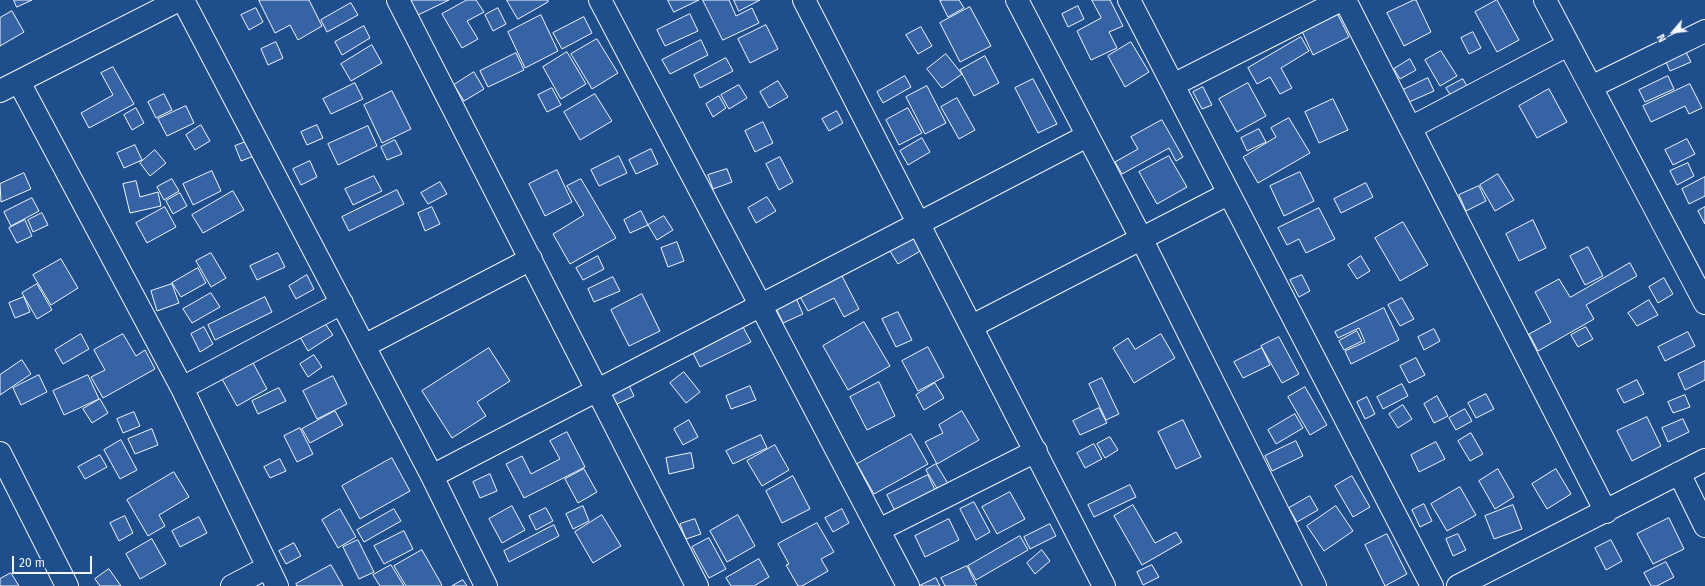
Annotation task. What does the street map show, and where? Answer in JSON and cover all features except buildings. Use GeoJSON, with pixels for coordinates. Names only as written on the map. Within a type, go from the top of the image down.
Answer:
{"type":"FeatureCollection","features":[{"type":"Feature","properties":{"kind":"street"},"geometry":{"type":"LineString","coordinates":[[179,0],[10,87],[182,388],[272,577],[232,586]]}},
{"type":"Feature","properties":{"kind":"street"},"geometry":{"type":"LineString","coordinates":[[183,0],[432,476],[486,586]]}},
{"type":"Feature","properties":{"kind":"street"},"geometry":{"type":"LineString","coordinates":[[398,0],[697,586]]}},
{"type":"Feature","properties":{"kind":"street"},"geometry":{"type":"LineString","coordinates":[[600,0],[908,586]]}},
{"type":"Feature","properties":{"kind":"street"},"geometry":{"type":"LineString","coordinates":[[804,0],[1104,586]]}},
{"type":"Feature","properties":{"kind":"street"},"geometry":{"type":"LineString","coordinates":[[1017,0],[1141,238],[1315,586]]}},
{"type":"Feature","properties":{"kind":"street"},"geometry":{"type":"LineString","coordinates":[[1129,0],[1432,586]]}},
{"type":"Feature","properties":{"kind":"street"},"geometry":{"type":"LineString","coordinates":[[1173,85],[1341,0]]}},
{"type":"Feature","properties":{"kind":"street"},"geometry":{"type":"LineString","coordinates":[[1345,0],[1606,512]]}},
{"type":"Feature","properties":{"kind":"street"},"geometry":{"type":"LineString","coordinates":[[1545,0],[1705,303]]}},
{"type":"Feature","properties":{"kind":"street"},"geometry":{"type":"LineString","coordinates":[[1591,87],[1705,32]]}},
{"type":"Feature","properties":{"kind":"street"},"geometry":{"type":"LineString","coordinates":[[1410,128],[1568,45]]}},
{"type":"Feature","properties":{"kind":"street"},"geometry":{"type":"LineString","coordinates":[[432,476],[1087,136]]}},
{"type":"Feature","properties":{"kind":"street"},"geometry":{"type":"LineString","coordinates":[[972,326],[1228,194]]}},
{"type":"Feature","properties":{"kind":"street"},"geometry":{"type":"LineString","coordinates":[[364,346],[531,259]]}},
{"type":"Feature","properties":{"kind":"street"},"geometry":{"type":"LineString","coordinates":[[182,388],[342,303]]}},
{"type":"Feature","properties":{"kind":"street"},"geometry":{"type":"LineString","coordinates":[[879,530],[1036,451]]}},
{"type":"Feature","properties":{"kind":"street"},"geometry":{"type":"LineString","coordinates":[[0,453],[7,486],[67,586]]}},
{"type":"Feature","properties":{"kind":"street"},"geometry":{"type":"LineString","coordinates":[[1458,586],[1606,512],[1705,460]]}},
{"type":"Feature","properties":{"kind":"street"},"geometry":{"type":"LineString","coordinates":[[1679,474],[1705,526]]}}]}
